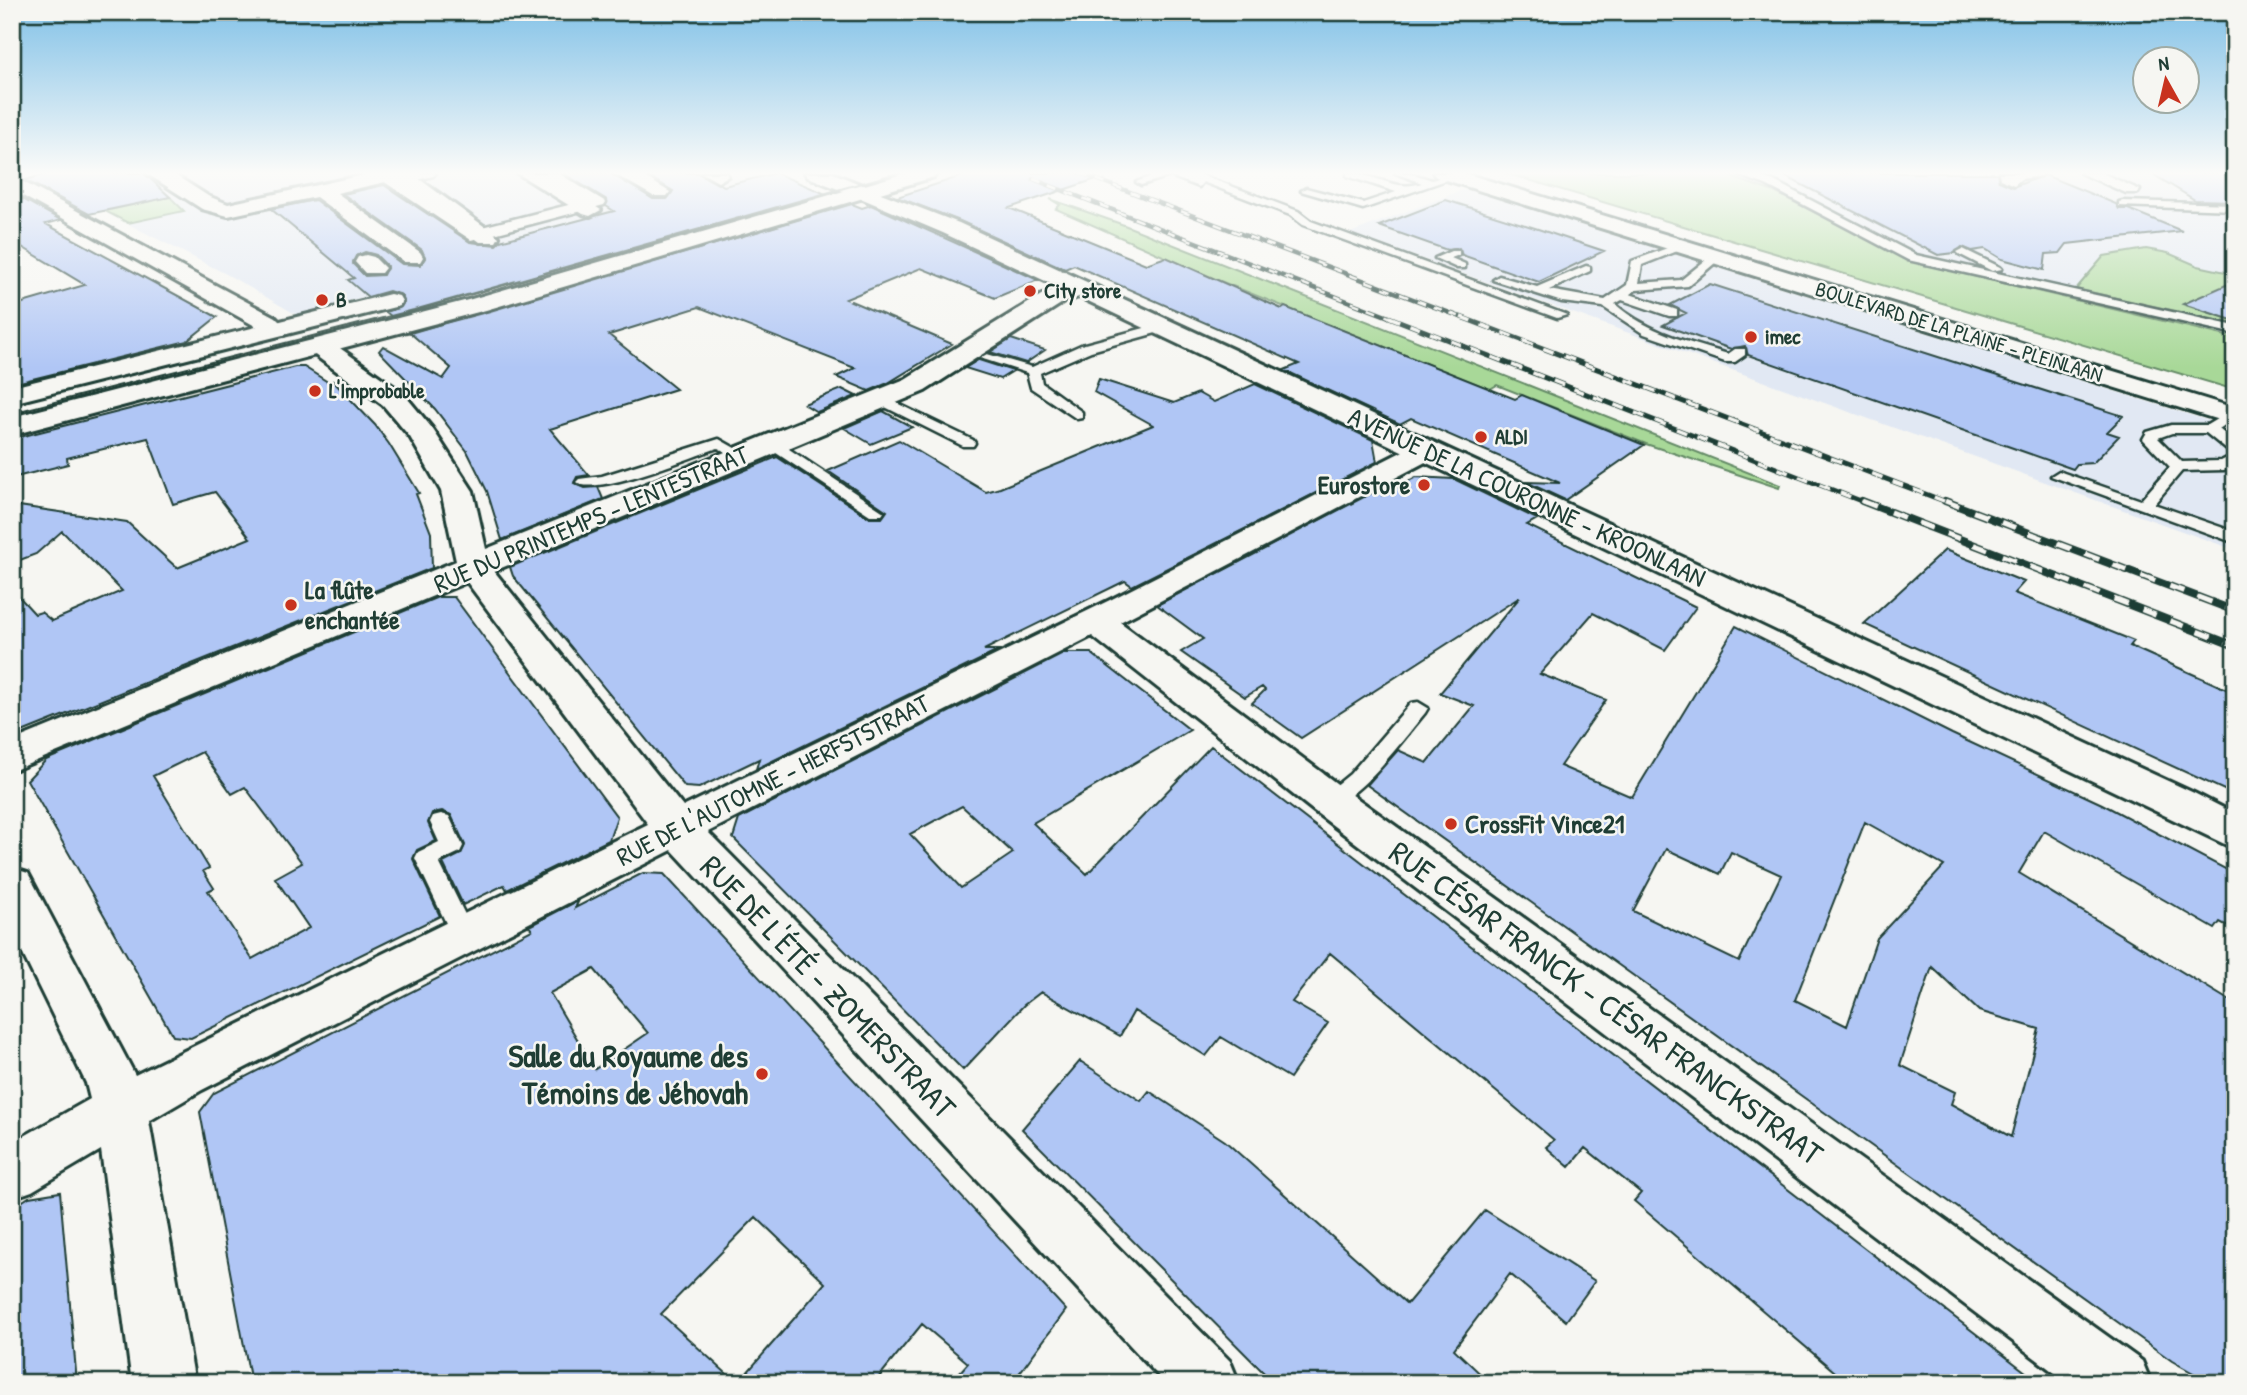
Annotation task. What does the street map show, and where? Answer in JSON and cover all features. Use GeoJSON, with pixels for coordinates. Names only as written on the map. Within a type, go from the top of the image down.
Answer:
{"type":"FeatureCollection","features":[{"type":"Feature","properties":{"kind":"street"},"geometry":{"type":"LineString","coordinates":[[116,238],[267,322],[275,330]]}},
{"type":"Feature","properties":{"kind":"street"},"geometry":{"type":"LineString","coordinates":[[393,238],[408,249]]}},
{"type":"Feature","properties":{"kind":"street"},"geometry":{"type":"LineString","coordinates":[[12,426],[321,347],[705,238]]}},
{"type":"Feature","properties":{"kind":"street","name":"AVENUE DE LA COURONNE - KROONLAAN"},"geometry":{"type":"LineString","coordinates":[[972,238],[2179,804],[2235,833]]}},
{"type":"Feature","properties":{"kind":"street","name":"BOULEVARD DE LA PLAINE - PLEINLAAN"},"geometry":{"type":"LineString","coordinates":[[1655,238],[2233,412]]}},
{"type":"Feature","properties":{"kind":"street","name":"BOULEVARD DE LA PLAINE - PLEINLAAN"},"geometry":{"type":"LineString","coordinates":[[1656,238],[2233,412]]}},
{"type":"Feature","properties":{"kind":"street","name":"RUE DU PRINTEMPS - LENTESTRAAT"},"geometry":{"type":"LineString","coordinates":[[12,757],[915,385],[1055,297],[1080,289]]}},
{"type":"Feature","properties":{"kind":"street"},"geometry":{"type":"LineString","coordinates":[[12,395],[415,295]]}},
{"type":"Feature","properties":{"kind":"street"},"geometry":{"type":"LineString","coordinates":[[321,347],[393,399],[422,434],[457,491],[474,568]]}},
{"type":"Feature","properties":{"kind":"street","name":"RUE DE L'AUTOMNE - HERFSTSTRAAT"},"geometry":{"type":"LineString","coordinates":[[12,1172],[119,1110],[1427,450]]}},
{"type":"Feature","properties":{"kind":"street","name":"RUE DE L'ÉTÉ - ZOMERSTRAAT"},"geometry":{"type":"LineString","coordinates":[[474,568],[677,829],[1208,1383]]}},
{"type":"Feature","properties":{"kind":"street","name":"RUE CÉSAR FRANCK - CÉSAR FRANCKSTRAAT"},"geometry":{"type":"LineString","coordinates":[[1094,620],[1329,800],[2120,1383]]}},
{"type":"Feature","properties":{"kind":"street"},"geometry":{"type":"LineString","coordinates":[[12,885],[112,1081],[127,1139],[164,1383]]}},
{"type":"Feature","properties":{"kind":"lane"},"geometry":{"type":"LineString","coordinates":[[1349,238],[1562,315]]}},
{"type":"Feature","properties":{"kind":"lane"},"geometry":{"type":"LineString","coordinates":[[1874,238],[1912,258],[2235,330]]}},
{"type":"Feature","properties":{"kind":"lane"},"geometry":{"type":"LineString","coordinates":[[1633,287],[1636,263],[1681,246]]}},
{"type":"Feature","properties":{"kind":"lane"},"geometry":{"type":"LineString","coordinates":[[1963,252],[2018,281]]}},
{"type":"Feature","properties":{"kind":"lane"},"geometry":{"type":"LineString","coordinates":[[1455,253],[1441,258],[1562,299],[1607,304],[1619,316],[1653,334],[1730,359],[1740,352]]}},
{"type":"Feature","properties":{"kind":"lane"},"geometry":{"type":"LineString","coordinates":[[1607,304],[1633,287],[1684,283],[1716,257]]}},
{"type":"Feature","properties":{"kind":"lane"},"geometry":{"type":"LineString","coordinates":[[1538,291],[1586,269]]}},
{"type":"Feature","properties":{"kind":"lane"},"geometry":{"type":"LineString","coordinates":[[1620,295],[1673,313]]}},
{"type":"Feature","properties":{"kind":"lane"},"geometry":{"type":"LineString","coordinates":[[987,358],[1033,371],[1086,348],[1163,327]]}},
{"type":"Feature","properties":{"kind":"lane"},"geometry":{"type":"LineString","coordinates":[[1033,371],[1035,385],[1077,415]]}},
{"type":"Feature","properties":{"kind":"lane"},"geometry":{"type":"LineString","coordinates":[[880,399],[968,443]]}},
{"type":"Feature","properties":{"kind":"lane"},"geometry":{"type":"LineString","coordinates":[[2178,467],[2150,439],[2152,435],[2171,429],[2210,429],[2233,412]]}},
{"type":"Feature","properties":{"kind":"lane"},"geometry":{"type":"LineString","coordinates":[[2210,429],[2235,451]]}},
{"type":"Feature","properties":{"kind":"lane"},"geometry":{"type":"LineString","coordinates":[[584,482],[604,481],[719,443],[741,456]]}},
{"type":"Feature","properties":{"kind":"lane"},"geometry":{"type":"LineString","coordinates":[[772,444],[876,512]]}},
{"type":"Feature","properties":{"kind":"lane"},"geometry":{"type":"LineString","coordinates":[[2144,506],[2178,467],[2224,465],[2235,459]]}},
{"type":"Feature","properties":{"kind":"lane"},"geometry":{"type":"LineString","coordinates":[[2059,475],[2235,538]]}},
{"type":"Feature","properties":{"kind":"lane"},"geometry":{"type":"LineString","coordinates":[[1329,800],[1357,779],[1418,708]]}},
{"type":"Feature","properties":{"kind":"lane"},"geometry":{"type":"LineString","coordinates":[[441,822],[452,846],[426,858],[463,935]]}},
{"type":"Feature","properties":{"kind":"shaded area"},"geometry":{"type":"Polygon","coordinates":[[[156,238],[580,238],[297,315],[228,275],[156,238]]]}},
{"type":"Feature","properties":{"kind":"shaded area"},"geometry":{"type":"Polygon","coordinates":[[[1364,238],[1623,238],[2235,429],[2235,550],[1364,238]]]}},
{"type":"Feature","properties":{"kind":"shaded area"},"geometry":{"type":"Polygon","coordinates":[[[1726,238],[2235,238],[2235,389],[1726,238]]]}},
{"type":"Feature","properties":{"kind":"green space"},"geometry":{"type":"Polygon","coordinates":[[[1122,238],[1157,238],[1780,485],[1779,488],[1646,444],[1497,385],[1490,389],[1220,281],[1122,238]]]}},
{"type":"Feature","properties":{"kind":"green space"},"geometry":{"type":"Polygon","coordinates":[[[1724,238],[1866,238],[1914,262],[2235,338],[2235,390],[1724,238]]]}},
{"type":"Feature","properties":{"kind":"green space"},"geometry":{"type":"Polygon","coordinates":[[[2146,249],[2168,253],[2198,266],[2235,274],[2235,324],[2076,289],[2104,256],[2146,249]]]}},
{"type":"Feature","properties":{"kind":"building"},"geometry":{"type":"Polygon","coordinates":[[[12,238],[72,238],[217,317],[187,341],[12,384],[12,306],[85,285],[12,241],[12,238]]]}},
{"type":"Feature","properties":{"kind":"building"},"geometry":{"type":"Polygon","coordinates":[[[306,238],[367,238],[402,264],[420,265],[425,258],[422,250],[405,238],[464,238],[470,242],[496,245],[511,238],[670,238],[392,317],[386,312],[401,307],[404,302],[401,295],[389,291],[368,297],[348,280],[354,278],[306,238]],[[365,252],[356,256],[353,264],[365,276],[383,275],[387,266],[376,255],[365,252]]]}},
{"type":"Feature","properties":{"kind":"building"},"geometry":{"type":"Polygon","coordinates":[[[735,238],[945,238],[1038,280],[995,298],[921,268],[846,299],[952,344],[888,383],[869,391],[836,377],[855,368],[699,307],[609,335],[676,389],[550,429],[589,475],[577,477],[574,483],[585,488],[598,487],[603,499],[502,540],[487,491],[467,451],[435,409],[379,351],[383,346],[443,379],[451,368],[410,333],[735,238]]]}},
{"type":"Feature","properties":{"kind":"building"},"geometry":{"type":"Polygon","coordinates":[[[997,238],[1083,238],[1146,264],[1166,257],[1282,309],[1285,307],[1515,399],[1522,395],[1644,445],[1565,500],[1526,482],[1560,483],[1411,418],[1400,424],[1284,370],[1299,364],[1074,265],[1065,269],[997,238]]]}},
{"type":"Feature","properties":{"kind":"building"},"geometry":{"type":"Polygon","coordinates":[[[1413,238],[1565,238],[1604,251],[1539,282],[1462,255],[1459,248],[1447,250],[1413,238]]]}},
{"type":"Feature","properties":{"kind":"building"},"geometry":{"type":"Polygon","coordinates":[[[1905,238],[2119,238],[2067,244],[2060,253],[2046,254],[2044,270],[2002,259],[1985,249],[1972,251],[1962,247],[1955,253],[1938,255],[1905,238]]]}},
{"type":"Feature","properties":{"kind":"building"},"geometry":{"type":"Polygon","coordinates":[[[2235,281],[2235,321],[2183,304],[2235,281]]]}},
{"type":"Feature","properties":{"kind":"building"},"geometry":{"type":"Polygon","coordinates":[[[1710,284],[2123,416],[2107,432],[2119,436],[2093,463],[2077,464],[2073,469],[1748,355],[1745,346],[1731,349],[1663,325],[1686,313],[1670,305],[1710,284]]]}},
{"type":"Feature","properties":{"kind":"building"},"geometry":{"type":"Polygon","coordinates":[[[1011,339],[1045,350],[1026,363],[990,352],[1011,339]]]}},
{"type":"Feature","properties":{"kind":"building"},"geometry":{"type":"Polygon","coordinates":[[[978,360],[1013,371],[1000,379],[965,368],[978,360]]]}},
{"type":"Feature","properties":{"kind":"building"},"geometry":{"type":"Polygon","coordinates":[[[295,367],[304,367],[331,384],[333,381],[375,425],[389,444],[419,493],[416,494],[431,533],[432,568],[12,736],[12,589],[35,614],[41,612],[52,621],[122,591],[62,531],[36,554],[12,563],[12,505],[127,522],[177,568],[250,538],[215,492],[173,504],[148,438],[67,458],[68,464],[12,478],[12,439],[295,367]]]}},
{"type":"Feature","properties":{"kind":"building"},"geometry":{"type":"Polygon","coordinates":[[[1099,379],[1174,403],[1198,393],[1214,402],[1255,384],[1373,440],[1377,462],[1132,586],[1125,581],[984,650],[1000,650],[756,769],[759,759],[699,788],[685,787],[513,576],[510,567],[777,457],[870,518],[882,518],[887,511],[828,471],[899,440],[986,492],[1000,488],[1153,425],[1094,392],[1099,379]]]}},
{"type":"Feature","properties":{"kind":"building"},"geometry":{"type":"Polygon","coordinates":[[[842,389],[856,396],[817,412],[804,404],[842,389]]]}},
{"type":"Feature","properties":{"kind":"building"},"geometry":{"type":"Polygon","coordinates":[[[883,411],[912,427],[871,444],[844,428],[883,411]]]}},
{"type":"Feature","properties":{"kind":"building"},"geometry":{"type":"Polygon","coordinates":[[[1416,477],[1454,479],[1537,519],[1527,525],[1696,607],[1665,650],[1593,613],[1540,674],[1606,700],[1560,766],[1632,797],[1736,626],[1952,734],[2102,804],[2235,874],[2235,930],[2220,922],[2215,929],[2044,831],[2019,873],[2235,1004],[2235,1383],[2211,1383],[2172,1361],[1367,785],[1398,750],[1427,763],[1474,706],[1440,693],[1520,597],[1301,738],[1252,703],[1265,690],[1262,687],[1245,697],[1181,652],[1203,639],[1157,605],[1381,488],[1382,495],[1416,477]],[[1865,822],[1795,1000],[1847,1026],[1877,938],[1944,866],[1865,822]],[[1666,849],[1633,911],[1739,962],[1781,875],[1731,852],[1720,874],[1666,849]],[[1932,967],[1900,1065],[1955,1092],[1951,1104],[2011,1137],[2039,1029],[1979,1011],[1932,967]]]}},
{"type":"Feature","properties":{"kind":"building"},"geometry":{"type":"Polygon","coordinates":[[[1945,550],[2024,582],[2014,593],[2134,641],[2130,646],[2235,693],[2235,795],[1864,624],[1945,550]]]}},
{"type":"Feature","properties":{"kind":"building"},"geometry":{"type":"Polygon","coordinates":[[[438,597],[454,597],[617,817],[609,840],[507,890],[504,885],[463,905],[443,863],[461,854],[465,845],[451,815],[442,811],[432,813],[428,823],[436,841],[417,850],[413,859],[440,916],[191,1038],[173,1036],[27,780],[46,760],[438,597]],[[202,752],[153,776],[209,868],[203,871],[214,888],[208,891],[252,959],[309,928],[275,878],[302,863],[245,787],[232,794],[202,752]]]}},
{"type":"Feature","properties":{"kind":"building"},"geometry":{"type":"Polygon","coordinates":[[[1065,653],[1091,653],[1190,730],[1033,823],[1087,874],[1211,746],[2040,1383],[1848,1383],[1634,1201],[1641,1193],[1585,1148],[1569,1167],[1546,1147],[1554,1140],[1330,953],[1292,1002],[1328,1023],[1290,1078],[1221,1037],[1206,1056],[1134,1011],[1120,1036],[1041,992],[1024,1005],[963,1070],[733,838],[739,819],[1065,653]],[[962,806],[910,834],[961,888],[1013,853],[962,806]]]}},
{"type":"Feature","properties":{"kind":"building"},"geometry":{"type":"Polygon","coordinates":[[[643,873],[664,874],[1066,1310],[1012,1383],[950,1383],[968,1363],[922,1324],[874,1383],[738,1383],[825,1283],[756,1217],[661,1314],[737,1383],[251,1383],[200,1112],[214,1093],[532,930],[529,926],[579,900],[575,908],[643,873]],[[594,969],[550,993],[595,1069],[648,1033],[594,969]]]}},
{"type":"Feature","properties":{"kind":"building"},"geometry":{"type":"Polygon","coordinates":[[[1080,1061],[1141,1101],[1149,1091],[1225,1141],[1407,1304],[1485,1210],[1595,1281],[1566,1321],[1510,1274],[1454,1349],[1490,1383],[1274,1383],[1022,1129],[1080,1061]]]}},
{"type":"Feature","properties":{"kind":"building"},"geometry":{"type":"Polygon","coordinates":[[[60,1192],[77,1383],[12,1383],[12,1208],[29,1197],[60,1192]]]}},
{"type":"Feature","properties":{"kind":"tram line"},"geometry":{"type":"LineString","coordinates":[[12,413],[414,310],[667,238]]}},
{"type":"Feature","properties":{"kind":"railway"},"geometry":{"type":"LineString","coordinates":[[1185,238],[1394,319]]}},
{"type":"Feature","properties":{"kind":"railway"},"geometry":{"type":"LineString","coordinates":[[1252,238],[1466,319]]}},
{"type":"Feature","properties":{"kind":"railway"},"geometry":{"type":"LineString","coordinates":[[1389,317],[1866,503]]}},
{"type":"Feature","properties":{"kind":"railway"},"geometry":{"type":"LineString","coordinates":[[1461,317],[1949,503]]}},
{"type":"Feature","properties":{"kind":"railway"},"geometry":{"type":"LineString","coordinates":[[1862,501],[2235,646]]}},
{"type":"Feature","properties":{"kind":"railway"},"geometry":{"type":"LineString","coordinates":[[1945,501],[2235,611]]}},
{"type":"Feature","properties":{"kind":"place","name":"City store"},"geometry":{"type":"Point","coordinates":[1030,291]}},
{"type":"Feature","properties":{"kind":"place","name":"B"},"geometry":{"type":"Point","coordinates":[322,300]}},
{"type":"Feature","properties":{"kind":"place","name":"imec"},"geometry":{"type":"Point","coordinates":[1751,337]}},
{"type":"Feature","properties":{"kind":"place","name":"L'Improbable"},"geometry":{"type":"Point","coordinates":[315,391]}},
{"type":"Feature","properties":{"kind":"place","name":"ALDI"},"geometry":{"type":"Point","coordinates":[1481,437]}},
{"type":"Feature","properties":{"kind":"place","name":"Eurostore"},"geometry":{"type":"Point","coordinates":[1424,485]}},
{"type":"Feature","properties":{"kind":"place","name":"La flûte enchantée"},"geometry":{"type":"Point","coordinates":[291,605]}},
{"type":"Feature","properties":{"kind":"place","name":"CrossFit Vince21"},"geometry":{"type":"Point","coordinates":[1451,824]}},
{"type":"Feature","properties":{"kind":"place","name":"Salle du Royaume des Témoins de Jéhovah"},"geometry":{"type":"Point","coordinates":[762,1074]}}]}
